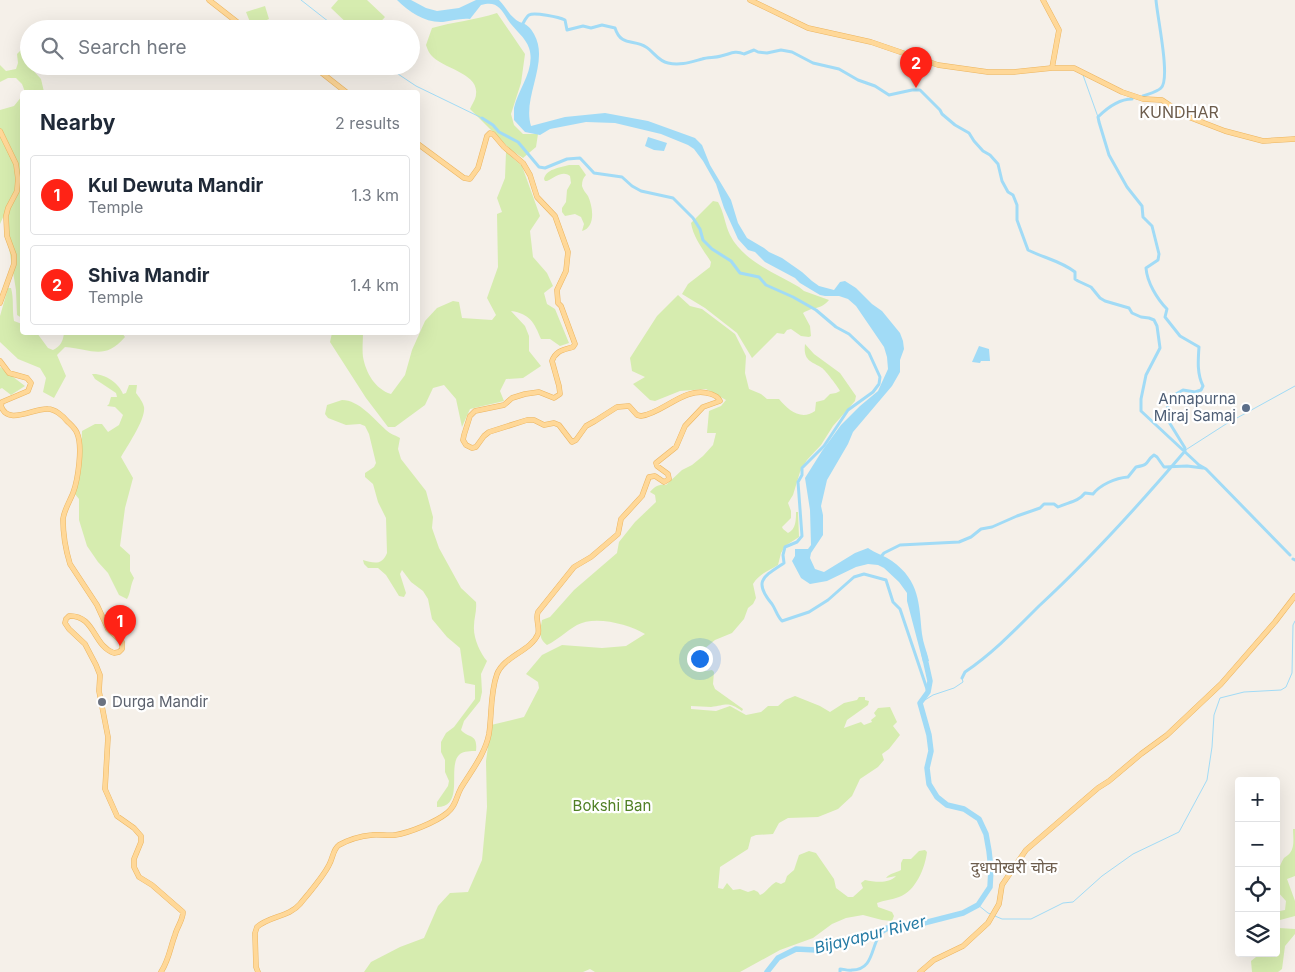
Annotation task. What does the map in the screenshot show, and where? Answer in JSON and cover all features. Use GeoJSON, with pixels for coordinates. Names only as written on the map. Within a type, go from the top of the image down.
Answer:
{"type":"FeatureCollection","features":[{"type":"Feature","properties":{"kind":"main road"},"geometry":{"type":"LineString","coordinates":[[208,0],[234,20]]}},
{"type":"Feature","properties":{"kind":"main road"},"geometry":{"type":"LineString","coordinates":[[750,0],[808,28],[871,42],[938,65],[988,72],[1074,68],[1122,92],[1143,99],[1162,100],[1174,110],[1208,125],[1248,138],[1263,141],[1295,139]]}},
{"type":"Feature","properties":{"kind":"main road"},"geometry":{"type":"LineString","coordinates":[[1043,0],[1059,30],[1052,68]]}},
{"type":"Feature","properties":{"kind":"main road"},"geometry":{"type":"LineString","coordinates":[[324,75],[343,90]]}},
{"type":"Feature","properties":{"kind":"main road"},"geometry":{"type":"LineString","coordinates":[[0,131],[16,164],[18,180],[17,191],[6,216],[7,236],[14,255],[14,264],[0,303]]}},
{"type":"Feature","properties":{"kind":"main road"},"geometry":{"type":"LineString","coordinates":[[258,972],[256,967],[255,933],[257,927],[270,918],[293,910],[300,905],[330,864],[336,847],[345,842],[373,834],[393,836],[428,825],[440,819],[455,806],[458,794],[474,770],[489,735],[493,692],[499,671],[503,665],[537,636],[539,630],[536,618],[538,612],[572,569],[591,557],[618,534],[621,520],[637,502],[649,477],[655,476],[664,482],[669,479],[668,474],[657,466],[656,463],[676,447],[685,426],[703,407],[720,400],[707,393],[690,394],[641,416],[637,415],[629,406],[617,407],[586,426],[574,442],[570,440],[559,425],[554,423],[544,425],[531,420],[493,430],[484,436],[476,448],[466,445],[463,440],[464,435],[470,416],[475,411],[504,405],[512,398],[525,394],[539,392],[554,398],[560,394],[552,361],[560,350],[574,347],[575,344],[558,303],[557,290],[566,272],[568,252],[555,216],[537,197],[525,166],[493,134],[490,133],[487,136],[478,168],[470,179],[464,178],[420,145]]}},
{"type":"Feature","properties":{"kind":"main road"},"geometry":{"type":"LineString","coordinates":[[0,362],[9,373],[27,378],[31,383],[28,391],[2,402],[1,406],[4,413],[16,416],[51,409],[64,417],[78,434],[79,455],[76,483],[63,520],[68,558],[97,605],[108,629],[121,640],[122,649],[114,653],[103,647],[89,624],[81,618],[69,616],[66,619],[66,624],[83,641],[100,675],[98,692],[108,737],[105,789],[117,816],[134,828],[140,836],[142,842],[134,859],[134,867],[139,877],[152,885],[183,912],[170,954],[161,972]]}},
{"type":"Feature","properties":{"kind":"main road"},"geometry":{"type":"LineString","coordinates":[[920,972],[934,960],[963,946],[989,922],[997,910],[1002,885],[1026,850],[1098,788],[1174,728],[1230,674],[1295,596]]}},
{"type":"Feature","properties":{"kind":"green space"},"geometry":{"type":"Polygon","coordinates":[[[338,0],[367,0],[385,17],[382,20],[344,20],[331,8],[338,0]]]}},
{"type":"Feature","properties":{"kind":"green space"},"geometry":{"type":"Polygon","coordinates":[[[265,6],[269,19],[249,20],[246,12],[265,6]]]}},
{"type":"Feature","properties":{"kind":"green space"},"geometry":{"type":"Polygon","coordinates":[[[497,13],[525,54],[521,83],[511,114],[514,125],[523,134],[538,134],[536,147],[523,158],[511,150],[470,109],[476,94],[472,81],[437,60],[430,54],[426,45],[432,28],[497,13]]]}},
{"type":"Feature","properties":{"kind":"green space"},"geometry":{"type":"Polygon","coordinates":[[[20,51],[20,75],[37,75],[41,79],[44,90],[24,90],[22,84],[16,78],[8,78],[0,82],[0,65],[6,71],[16,69],[18,63],[17,54],[20,51]]]}},
{"type":"Feature","properties":{"kind":"green space"},"geometry":{"type":"Polygon","coordinates":[[[20,98],[20,317],[17,315],[16,290],[5,213],[0,224],[0,110],[14,106],[20,98]]]}},
{"type":"Feature","properties":{"kind":"green space"},"geometry":{"type":"Polygon","coordinates":[[[506,152],[522,166],[540,216],[530,231],[533,257],[547,273],[553,286],[544,293],[547,304],[555,309],[569,343],[560,346],[550,339],[541,339],[536,328],[527,317],[511,311],[525,326],[529,336],[529,351],[541,366],[523,378],[506,379],[500,391],[504,401],[470,409],[462,427],[456,399],[444,385],[433,388],[425,405],[395,427],[388,427],[366,398],[330,342],[332,335],[363,335],[363,354],[366,369],[372,380],[380,388],[391,394],[405,375],[412,350],[425,321],[437,308],[453,301],[459,302],[462,318],[492,320],[496,315],[487,298],[498,267],[497,214],[502,212],[497,198],[505,178],[506,152]]]}},
{"type":"Feature","properties":{"kind":"green space"},"geometry":{"type":"Polygon","coordinates":[[[569,165],[579,165],[586,175],[582,186],[590,200],[592,216],[590,225],[582,231],[584,224],[581,217],[575,214],[565,216],[562,212],[566,202],[567,190],[571,183],[570,176],[562,174],[547,181],[544,179],[550,171],[569,165]]]}},
{"type":"Feature","properties":{"kind":"green space"},"geometry":{"type":"Polygon","coordinates":[[[713,201],[718,202],[722,210],[730,235],[751,259],[804,291],[829,300],[822,306],[803,313],[810,326],[811,336],[801,336],[791,329],[787,330],[784,334],[777,333],[752,358],[737,333],[705,308],[682,294],[688,284],[710,267],[711,262],[696,239],[691,223],[713,201]]]}},
{"type":"Feature","properties":{"kind":"green space"},"geometry":{"type":"Polygon","coordinates":[[[8,288],[11,288],[14,321],[20,323],[20,335],[38,335],[48,348],[53,350],[58,347],[64,335],[124,335],[125,337],[111,349],[104,351],[97,352],[65,347],[57,355],[66,376],[54,398],[43,392],[46,378],[40,368],[18,359],[0,342],[0,316],[8,288]]]}},
{"type":"Feature","properties":{"kind":"green space","name":"Bokshi Ban"},"geometry":{"type":"Polygon","coordinates":[[[678,295],[690,306],[702,309],[735,334],[746,356],[745,373],[749,389],[767,399],[779,399],[795,413],[805,415],[815,411],[816,402],[824,400],[830,394],[840,391],[824,369],[809,360],[805,354],[805,344],[814,354],[840,373],[856,396],[855,401],[833,426],[800,472],[793,495],[788,503],[791,518],[782,527],[788,533],[791,531],[795,524],[796,512],[798,512],[799,537],[785,546],[778,565],[755,581],[753,584],[756,598],[748,608],[744,619],[732,633],[715,640],[704,649],[707,656],[705,669],[706,671],[712,670],[714,672],[713,684],[715,689],[743,709],[742,711],[727,704],[711,707],[691,706],[691,709],[716,711],[730,706],[746,715],[761,712],[768,706],[778,706],[785,700],[795,696],[830,712],[844,703],[857,700],[859,697],[865,697],[865,700],[869,701],[868,705],[847,720],[844,728],[861,722],[864,725],[872,722],[871,720],[876,716],[874,713],[878,708],[890,707],[897,722],[893,726],[900,735],[889,749],[882,754],[884,760],[878,767],[860,779],[852,796],[838,809],[818,817],[788,818],[779,823],[773,834],[751,837],[748,849],[720,867],[718,888],[723,889],[727,883],[733,890],[740,889],[748,892],[754,890],[760,895],[776,882],[781,884],[785,882],[787,876],[794,870],[799,855],[809,851],[816,853],[834,879],[836,888],[848,897],[853,897],[863,888],[861,883],[865,880],[882,882],[893,879],[896,876],[886,878],[901,870],[903,859],[911,859],[919,851],[925,850],[927,852],[922,872],[915,884],[905,894],[877,903],[878,907],[892,912],[894,916],[892,921],[863,915],[846,918],[832,924],[813,938],[780,950],[740,972],[595,972],[590,969],[583,972],[364,972],[371,962],[400,947],[424,938],[438,906],[450,893],[468,892],[482,860],[487,807],[486,761],[491,725],[524,717],[539,688],[538,682],[526,674],[542,655],[562,645],[602,648],[626,646],[645,634],[630,627],[611,622],[584,622],[547,645],[542,640],[540,631],[542,620],[550,617],[574,590],[617,553],[619,542],[635,522],[656,502],[655,495],[650,492],[659,485],[666,485],[682,470],[703,456],[713,445],[716,433],[707,433],[709,411],[721,406],[726,400],[706,389],[680,391],[655,401],[650,400],[633,384],[645,377],[632,371],[630,358],[657,316],[678,295]]]}},
{"type":"Feature","properties":{"kind":"green space"},"geometry":{"type":"Polygon","coordinates":[[[0,367],[25,386],[11,395],[2,388],[0,389],[0,367]]]}},
{"type":"Feature","properties":{"kind":"green space"},"geometry":{"type":"Polygon","coordinates":[[[92,374],[110,379],[123,394],[126,393],[129,385],[137,385],[136,393],[144,407],[139,425],[121,457],[133,478],[125,508],[120,546],[130,555],[130,571],[134,578],[127,599],[119,595],[108,573],[87,546],[79,520],[79,499],[75,494],[80,473],[82,431],[95,424],[102,424],[108,432],[119,425],[123,415],[115,407],[107,406],[111,397],[117,397],[116,393],[95,379],[92,374]]]}},
{"type":"Feature","properties":{"kind":"green space"},"geometry":{"type":"Polygon","coordinates":[[[342,400],[354,403],[388,431],[400,438],[398,449],[401,459],[426,491],[433,517],[432,528],[439,548],[461,588],[476,602],[475,635],[487,661],[481,674],[482,692],[480,701],[464,721],[461,730],[476,741],[476,751],[462,753],[456,759],[453,793],[451,800],[446,805],[437,807],[437,802],[448,786],[449,781],[445,772],[445,760],[441,752],[441,742],[446,733],[454,727],[475,699],[475,685],[465,683],[460,648],[447,637],[432,619],[428,599],[423,591],[411,582],[402,570],[400,574],[406,593],[404,597],[399,596],[386,575],[378,568],[368,568],[364,564],[363,560],[374,563],[380,562],[387,553],[386,518],[378,502],[373,484],[365,477],[365,473],[374,467],[376,463],[369,434],[365,426],[360,424],[346,425],[328,418],[325,414],[327,405],[342,400]]]}},
{"type":"Feature","properties":{"kind":"green space"},"geometry":{"type":"Polygon","coordinates":[[[1293,829],[1295,829],[1295,876],[1287,879],[1295,901],[1295,916],[1280,920],[1280,911],[1285,910],[1286,901],[1280,894],[1280,867],[1284,858],[1290,854],[1293,848],[1293,829]]]}},
{"type":"Feature","properties":{"kind":"green space"},"geometry":{"type":"Polygon","coordinates":[[[1280,928],[1295,929],[1295,934],[1285,946],[1282,969],[1278,972],[1252,972],[1251,961],[1256,957],[1280,957],[1280,928]]]}},
{"type":"Feature","properties":{"kind":"water"},"geometry":{"type":"Polygon","coordinates":[[[397,0],[411,0],[426,8],[437,11],[459,8],[476,0],[499,0],[514,18],[531,30],[538,45],[538,68],[530,103],[529,115],[531,126],[565,117],[605,113],[648,121],[695,138],[702,145],[710,165],[731,200],[738,223],[747,238],[782,258],[819,286],[834,290],[840,282],[845,281],[882,311],[900,333],[904,349],[900,360],[900,372],[892,386],[853,432],[827,480],[821,506],[823,535],[811,553],[810,558],[815,569],[824,572],[855,553],[868,548],[889,559],[901,569],[913,585],[919,603],[923,637],[929,661],[923,662],[907,601],[907,593],[899,582],[884,568],[868,564],[856,567],[827,581],[810,584],[801,578],[792,561],[795,556],[795,549],[808,549],[811,545],[810,510],[805,478],[841,425],[878,391],[888,369],[884,347],[856,306],[848,299],[839,296],[820,295],[795,278],[765,262],[755,252],[748,250],[738,239],[716,184],[703,161],[694,149],[688,145],[661,134],[615,123],[586,122],[550,129],[540,135],[525,132],[514,120],[514,108],[528,71],[531,56],[523,37],[497,6],[490,4],[481,5],[470,19],[436,22],[418,16],[397,0]]]}},
{"type":"Feature","properties":{"kind":"water"},"geometry":{"type":"Polygon","coordinates":[[[648,137],[667,143],[664,151],[654,150],[645,146],[648,137]]]}},
{"type":"Feature","properties":{"kind":"water"},"geometry":{"type":"Polygon","coordinates":[[[979,346],[989,349],[990,361],[972,362],[979,346]]]}},
{"type":"Feature","properties":{"kind":"waterway"},"geometry":{"type":"LineString","coordinates":[[301,0],[327,20]]}},
{"type":"Feature","properties":{"kind":"waterway"},"geometry":{"type":"LineString","coordinates":[[1143,96],[1155,92],[1161,88],[1164,82],[1163,47],[1156,0]]}},
{"type":"Feature","properties":{"kind":"waterway"},"geometry":{"type":"LineString","coordinates":[[522,25],[529,15],[536,14],[565,20],[567,30],[583,26],[591,28],[602,25],[615,28],[624,40],[641,45],[649,49],[661,60],[672,64],[719,57],[735,52],[744,54],[754,50],[767,53],[781,50],[792,52],[813,63],[839,69],[858,80],[875,86],[889,95],[920,90],[942,114],[955,125],[969,133],[983,151],[990,155],[998,164],[1002,181],[1008,192],[1013,195],[1017,205],[1017,220],[1028,250],[1070,268],[1075,272],[1075,279],[1091,287],[1105,301],[1129,308],[1132,313],[1154,320],[1157,326],[1160,348],[1146,375],[1141,399],[1141,411],[1199,465],[1206,469],[1290,555]]}},
{"type":"Feature","properties":{"kind":"waterway"},"geometry":{"type":"LineString","coordinates":[[400,75],[416,86],[482,118]]}},
{"type":"Feature","properties":{"kind":"waterway"},"geometry":{"type":"LineString","coordinates":[[1083,75],[1098,117]]}},
{"type":"Feature","properties":{"kind":"waterway"},"geometry":{"type":"LineString","coordinates":[[1132,99],[1114,105],[1098,117],[1109,155],[1127,187],[1142,206],[1143,217],[1152,226],[1159,254],[1158,260],[1146,268],[1150,284],[1167,309],[1165,317],[1180,336],[1199,347],[1199,372],[1203,386],[1201,390],[1195,392],[1183,390],[1167,399],[1169,422],[1185,448],[1184,451]]}},
{"type":"Feature","properties":{"kind":"waterway"},"geometry":{"type":"LineString","coordinates":[[482,118],[493,125],[499,132],[518,142],[539,167],[545,168],[567,159],[580,158],[594,173],[622,177],[641,191],[673,198],[693,218],[700,229],[703,240],[712,249],[731,261],[740,273],[759,277],[766,285],[816,310],[836,327],[849,334],[869,353],[880,377],[879,384],[873,392],[848,410],[824,446],[802,468],[802,475],[798,482],[802,536],[797,542],[785,547],[784,563],[766,576],[762,585],[766,596],[782,621],[809,612],[828,600],[854,577],[864,574],[886,580],[893,602],[900,609],[928,692]]}},
{"type":"Feature","properties":{"kind":"waterway"},"geometry":{"type":"LineString","coordinates":[[1184,451],[1226,424],[1295,386]]}},
{"type":"Feature","properties":{"kind":"waterway"},"geometry":{"type":"LineString","coordinates":[[962,678],[965,672],[1004,640],[1096,550],[1185,451]]}},
{"type":"Feature","properties":{"kind":"waterway"},"geometry":{"type":"LineString","coordinates":[[879,559],[884,553],[900,545],[959,542],[971,537],[981,529],[992,527],[1040,508],[1044,504],[1054,504],[1058,507],[1076,500],[1085,493],[1093,494],[1108,482],[1128,477],[1136,467],[1146,464],[1154,455],[1164,467],[1187,466],[1203,468]]}},
{"type":"Feature","properties":{"kind":"waterway"},"geometry":{"type":"LineString","coordinates":[[978,905],[988,913],[1002,919],[1031,919],[1063,903],[1073,902],[1102,876],[1133,854],[1179,832],[1207,780],[1214,715],[1220,698],[1244,692],[1281,690],[1286,687],[1292,673],[1293,625],[1295,621]]}},
{"type":"Feature","properties":{"kind":"waterway","name":"Bijayapur River"},"geometry":{"type":"LineString","coordinates":[[767,972],[778,958],[796,949],[816,950],[887,928],[920,924],[963,913],[978,905],[990,887],[989,851],[986,834],[979,819],[964,809],[947,805],[937,797],[929,784],[927,768],[931,751],[929,735],[920,703],[928,692],[930,681],[924,654]]}},
{"type":"Feature","properties":{"kind":"waterway"},"geometry":{"type":"LineString","coordinates":[[920,703],[933,695],[954,688],[963,682],[962,678]]}},
{"type":"Feature","properties":{"kind":"waterway","name":"Bijayapur River"},"geometry":{"type":"LineString","coordinates":[[840,972],[840,969],[851,970],[864,966],[868,962],[879,936],[892,927]]}},
{"type":"Feature","properties":{"kind":"place","name":"Shiva Mandir"},"geometry":{"type":"Point","coordinates":[916,88]}},
{"type":"Feature","properties":{"kind":"place","name":"Annapurna Miraj Samaj"},"geometry":{"type":"Point","coordinates":[1246,408]}},
{"type":"Feature","properties":{"kind":"place","name":"Kul Dewuta Mandir"},"geometry":{"type":"Point","coordinates":[120,646]}},
{"type":"Feature","properties":{"kind":"place","name":"Durga Mandir"},"geometry":{"type":"Point","coordinates":[102,702]}},
{"type":"Feature","properties":{"kind":"district","name":"KUNDHAR"},"geometry":{"type":"Point","coordinates":[1179,112]}},
{"type":"Feature","properties":{"kind":"district","name":"दुधपोखरी चोक"},"geometry":{"type":"Point","coordinates":[1014,867]}}]}
